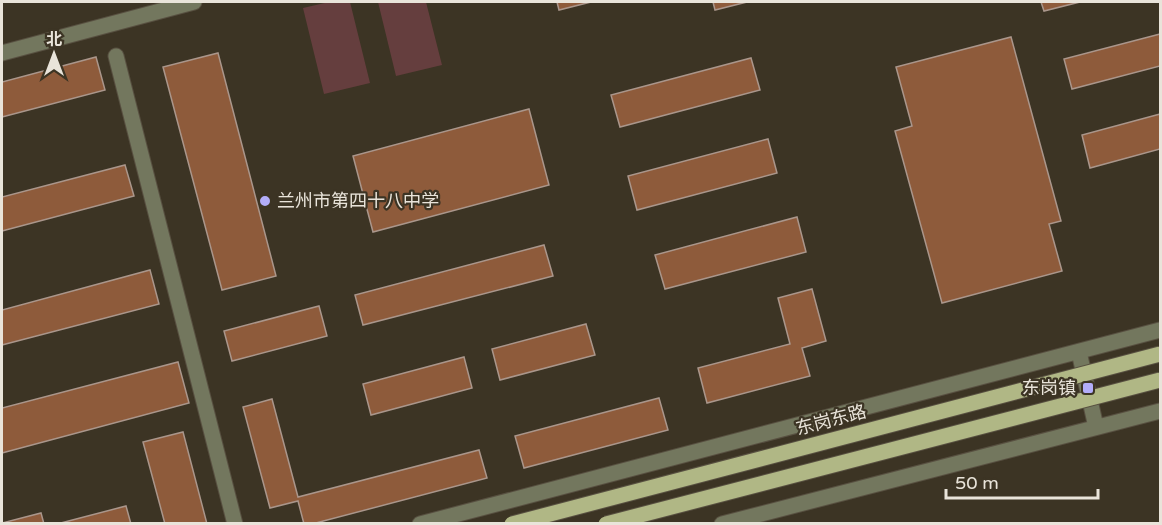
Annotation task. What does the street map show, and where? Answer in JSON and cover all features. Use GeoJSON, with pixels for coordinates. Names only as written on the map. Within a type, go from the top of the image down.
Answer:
{"type":"FeatureCollection","features":[{"type":"Feature","properties":{"kind":"main road","name":"东岗东路"},"geometry":{"type":"LineString","coordinates":[[512,524],[1161,354]]}},
{"type":"Feature","properties":{"kind":"main road"},"geometry":{"type":"LineString","coordinates":[[606,524],[1161,380]]}},
{"type":"Feature","properties":{"kind":"street"},"geometry":{"type":"LineString","coordinates":[[2,53],[194,2]]}},
{"type":"Feature","properties":{"kind":"street"},"geometry":{"type":"LineString","coordinates":[[116,56],[235,524]]}},
{"type":"Feature","properties":{"kind":"street"},"geometry":{"type":"LineString","coordinates":[[420,524],[1161,330]]}},
{"type":"Feature","properties":{"kind":"street"},"geometry":{"type":"LineString","coordinates":[[1079,352],[1096,428]]}},
{"type":"Feature","properties":{"kind":"street"},"geometry":{"type":"LineString","coordinates":[[722,524],[1161,411]]}},
{"type":"Feature","properties":{"kind":"shaded area"},"geometry":{"type":"Polygon","coordinates":[[[329,2],[350,2],[370,83],[324,94],[303,8],[329,2]]]}},
{"type":"Feature","properties":{"kind":"shaded area"},"geometry":{"type":"Polygon","coordinates":[[[378,2],[426,2],[442,65],[396,76],[378,2]]]}},
{"type":"Feature","properties":{"kind":"building"},"geometry":{"type":"Polygon","coordinates":[[[557,2],[591,2],[559,10],[557,2]]]}},
{"type":"Feature","properties":{"kind":"building"},"geometry":{"type":"Polygon","coordinates":[[[713,2],[747,2],[715,10],[713,2]]]}},
{"type":"Feature","properties":{"kind":"building"},"geometry":{"type":"Polygon","coordinates":[[[1041,2],[1080,2],[1044,11],[1041,2]]]}},
{"type":"Feature","properties":{"kind":"building"},"geometry":{"type":"Polygon","coordinates":[[[1160,34],[1160,66],[1072,89],[1064,59],[1160,34]]]}},
{"type":"Feature","properties":{"kind":"building"},"geometry":{"type":"Polygon","coordinates":[[[1011,37],[1061,221],[1049,224],[1062,271],[942,303],[895,131],[912,126],[896,67],[1011,37]]]}},
{"type":"Feature","properties":{"kind":"building"},"geometry":{"type":"Polygon","coordinates":[[[218,53],[276,276],[222,290],[163,67],[218,53]]]}},
{"type":"Feature","properties":{"kind":"building"},"geometry":{"type":"Polygon","coordinates":[[[96,57],[105,90],[2,117],[2,82],[96,57]]]}},
{"type":"Feature","properties":{"kind":"building"},"geometry":{"type":"Polygon","coordinates":[[[751,58],[760,90],[620,127],[611,95],[751,58]]]}},
{"type":"Feature","properties":{"kind":"building"},"geometry":{"type":"Polygon","coordinates":[[[529,109],[549,185],[373,232],[353,156],[529,109]]]}},
{"type":"Feature","properties":{"kind":"building"},"geometry":{"type":"Polygon","coordinates":[[[1160,114],[1160,149],[1090,168],[1082,135],[1160,114]]]}},
{"type":"Feature","properties":{"kind":"building"},"geometry":{"type":"Polygon","coordinates":[[[768,139],[777,173],[637,210],[628,176],[768,139]]]}},
{"type":"Feature","properties":{"kind":"building"},"geometry":{"type":"Polygon","coordinates":[[[125,165],[134,196],[2,231],[2,197],[125,165]]]}},
{"type":"Feature","properties":{"kind":"building"},"geometry":{"type":"Polygon","coordinates":[[[797,217],[806,252],[665,289],[655,255],[797,217]]]}},
{"type":"Feature","properties":{"kind":"building"},"geometry":{"type":"Polygon","coordinates":[[[544,245],[553,276],[363,325],[355,295],[544,245]]]}},
{"type":"Feature","properties":{"kind":"building"},"geometry":{"type":"Polygon","coordinates":[[[150,270],[159,304],[2,345],[2,310],[150,270]]]}},
{"type":"Feature","properties":{"kind":"building"},"geometry":{"type":"Polygon","coordinates":[[[812,289],[826,341],[802,348],[810,376],[707,403],[698,368],[790,344],[778,298],[812,289]]]}},
{"type":"Feature","properties":{"kind":"building"},"geometry":{"type":"Polygon","coordinates":[[[319,306],[327,336],[232,361],[224,331],[319,306]]]}},
{"type":"Feature","properties":{"kind":"building"},"geometry":{"type":"Polygon","coordinates":[[[586,324],[595,355],[500,380],[492,349],[586,324]]]}},
{"type":"Feature","properties":{"kind":"building"},"geometry":{"type":"Polygon","coordinates":[[[464,357],[472,388],[371,415],[363,384],[464,357]]]}},
{"type":"Feature","properties":{"kind":"building"},"geometry":{"type":"Polygon","coordinates":[[[178,362],[189,403],[2,453],[2,408],[178,362]]]}},
{"type":"Feature","properties":{"kind":"building"},"geometry":{"type":"Polygon","coordinates":[[[659,398],[668,430],[524,468],[515,436],[659,398]]]}},
{"type":"Feature","properties":{"kind":"building"},"geometry":{"type":"Polygon","coordinates":[[[272,399],[298,497],[479,450],[487,478],[312,524],[304,524],[298,501],[270,508],[243,407],[272,399]]]}},
{"type":"Feature","properties":{"kind":"building"},"geometry":{"type":"Polygon","coordinates":[[[183,432],[207,524],[165,524],[143,442],[183,432]]]}},
{"type":"Feature","properties":{"kind":"building"},"geometry":{"type":"Polygon","coordinates":[[[126,506],[131,524],[57,524],[126,506]]]}},
{"type":"Feature","properties":{"kind":"building"},"geometry":{"type":"Polygon","coordinates":[[[41,513],[44,524],[2,524],[2,523],[41,513]]]}},
{"type":"Feature","properties":{"kind":"place","name":"兰州市第四十八中学"},"geometry":{"type":"Point","coordinates":[265,201]}},
{"type":"Feature","properties":{"kind":"place","name":"东岗镇"},"geometry":{"type":"Point","coordinates":[1088,388]}}]}
